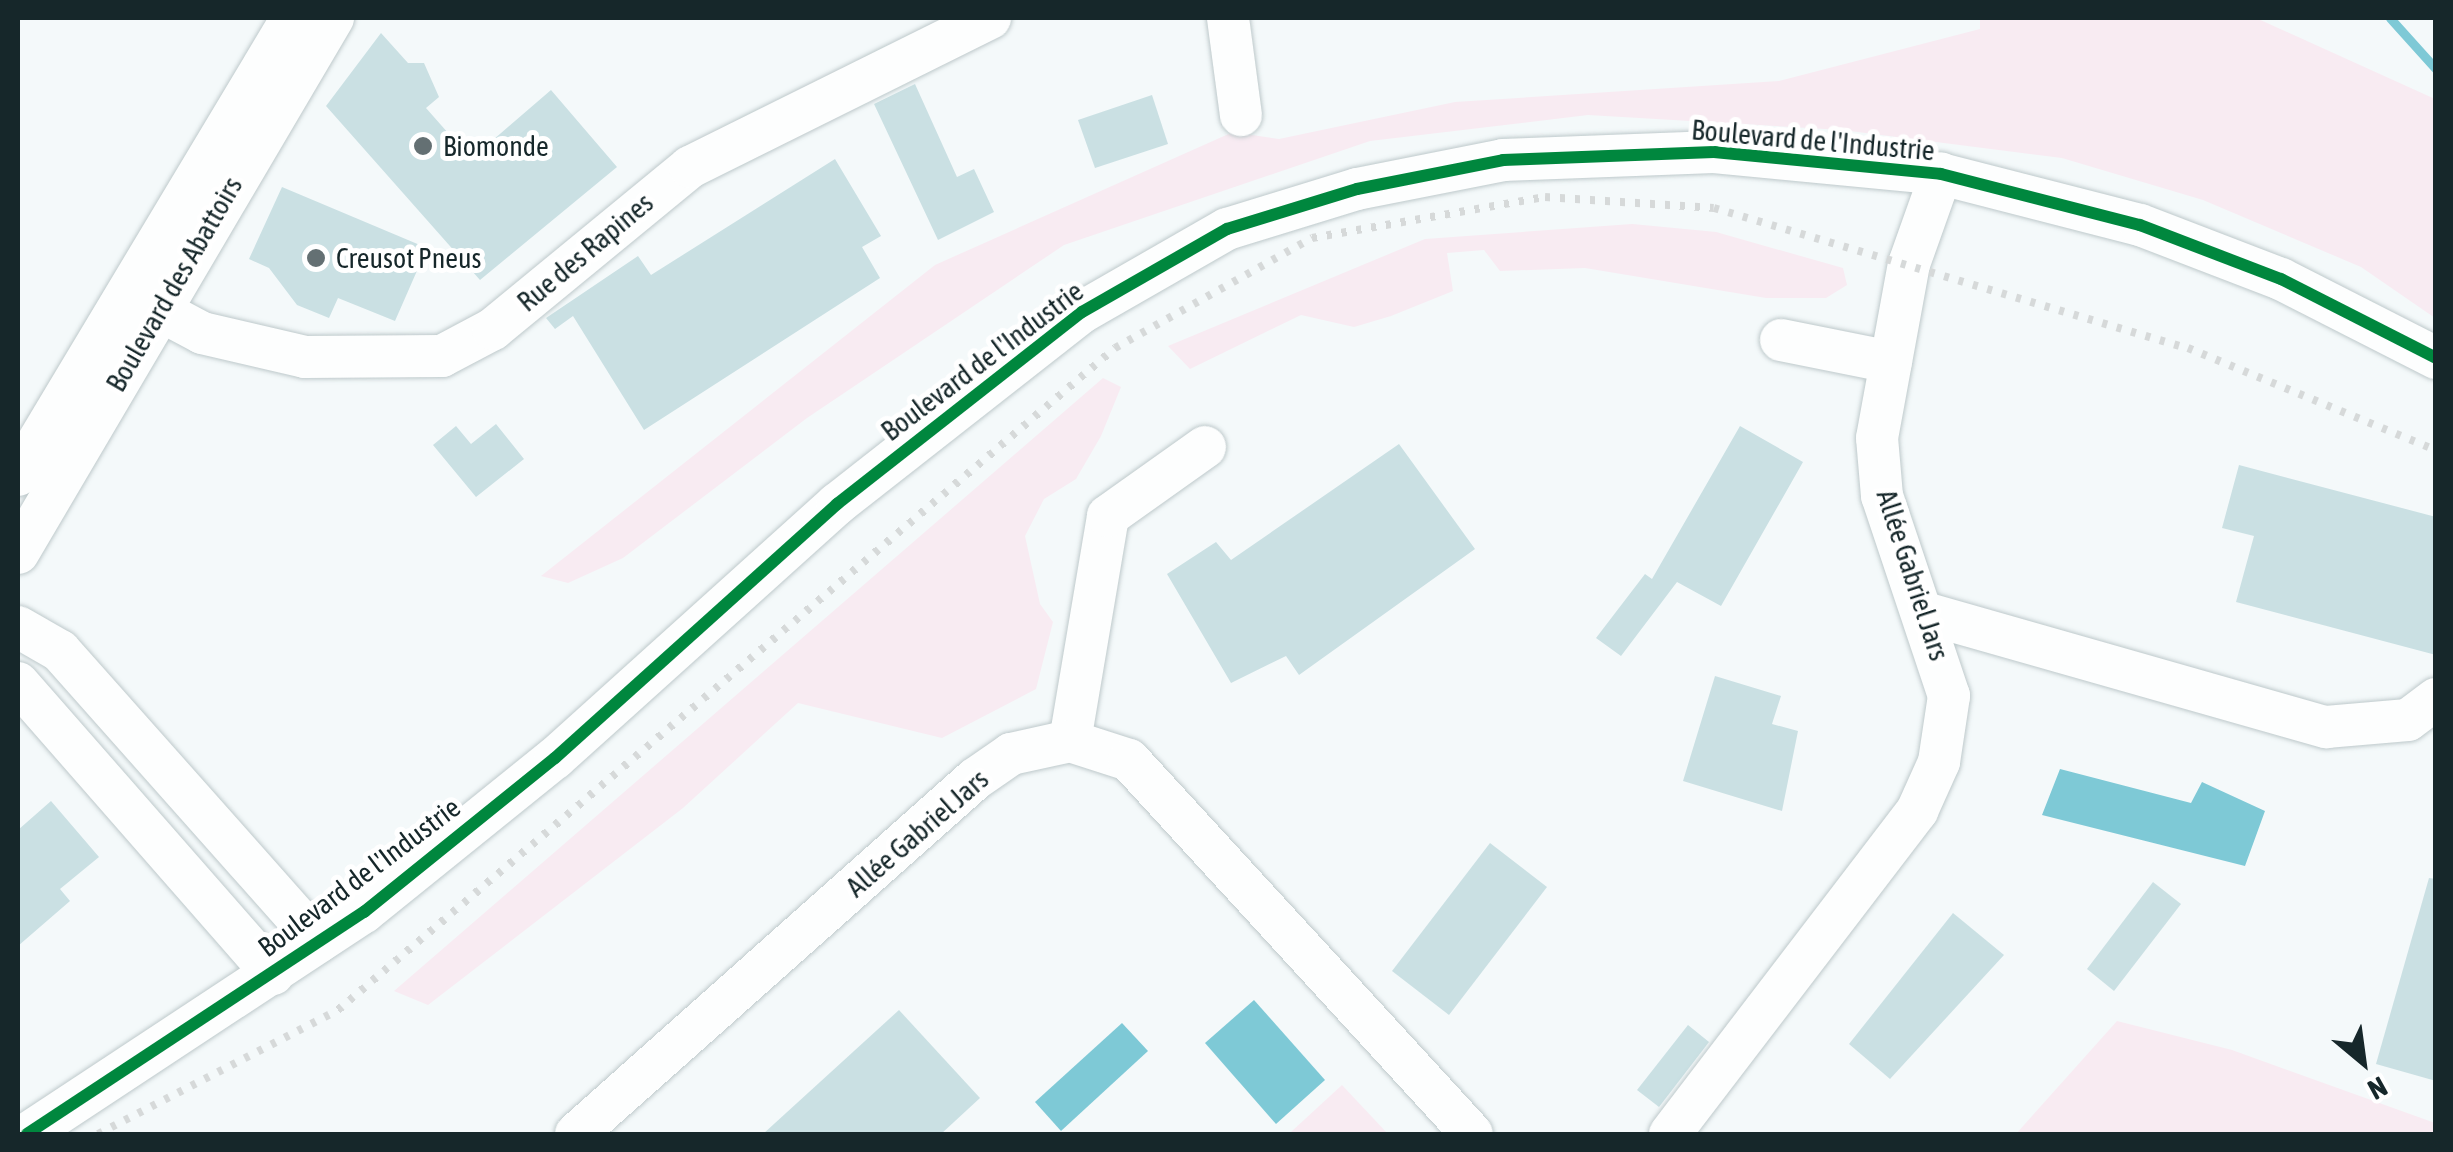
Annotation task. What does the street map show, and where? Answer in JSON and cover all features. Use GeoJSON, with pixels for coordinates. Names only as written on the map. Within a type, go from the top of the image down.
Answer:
{"type":"FeatureCollection","features":[{"type":"Feature","properties":{"kind":"street","name":"Boulevard des Abattoirs"},"geometry":{"type":"LineString","coordinates":[[18,475],[292,18]]}},
{"type":"Feature","properties":{"kind":"street","name":"Boulevard des Abattoirs"},"geometry":{"type":"LineString","coordinates":[[18,552],[333,18]]}},
{"type":"Feature","properties":{"kind":"street","name":"Rue des Rapines"},"geometry":{"type":"LineString","coordinates":[[159,310],[202,333],[305,357],[442,356],[493,329],[690,167],[990,18]]}},
{"type":"Feature","properties":{"kind":"street"},"geometry":{"type":"LineString","coordinates":[[1228,18],[1241,115]]}},
{"type":"Feature","properties":{"kind":"street","name":"Boulevard de l'Industrie"},"geometry":{"type":"LineString","coordinates":[[28,1134],[318,942],[555,758],[837,504],[974,396],[1082,312],[1227,229],[1357,189],[1503,160],[1714,152],[1941,174],[2140,225],[2281,279],[2436,358]]}},
{"type":"Feature","properties":{"kind":"street","name":"Allée Gabriel Jars"},"geometry":{"type":"LineString","coordinates":[[1670,1134],[1917,812],[1939,762],[1949,696],[1928,614],[1882,496],[1877,438],[1909,264],[1941,174]]}},
{"type":"Feature","properties":{"kind":"street"},"geometry":{"type":"LineString","coordinates":[[1781,340],[1891,362]]}},
{"type":"Feature","properties":{"kind":"street"},"geometry":{"type":"LineString","coordinates":[[1205,447],[1108,516],[1070,741],[1129,760],[1472,1134]]}},
{"type":"Feature","properties":{"kind":"street"},"geometry":{"type":"LineString","coordinates":[[1928,614],[2326,727],[2408,720],[2436,699]]}},
{"type":"Feature","properties":{"kind":"street"},"geometry":{"type":"LineString","coordinates":[[18,627],[60,651],[318,942]]}},
{"type":"Feature","properties":{"kind":"street"},"geometry":{"type":"LineString","coordinates":[[18,683],[273,974]]}},
{"type":"Feature","properties":{"kind":"street","name":"Allée Gabriel Jars"},"geometry":{"type":"LineString","coordinates":[[576,1134],[975,779],[1011,754],[1070,741]]}},
{"type":"Feature","properties":{"kind":"shaded area"},"geometry":{"type":"Polygon","coordinates":[[[1980,18],[2256,18],[2435,99],[2435,318],[2361,267],[2203,200],[2062,158],[1842,130],[1588,115],[1370,141],[1064,245],[807,418],[623,558],[568,583],[541,576],[935,265],[1233,132],[1279,139],[1455,102],[1779,81],[1980,29],[1980,18]]]}},
{"type":"Feature","properties":{"kind":"shaded area"},"geometry":{"type":"Polygon","coordinates":[[[1632,224],[1716,232],[1843,268],[1847,285],[1826,298],[1766,298],[1585,268],[1500,271],[1484,250],[1447,253],[1453,291],[1391,316],[1354,327],[1301,315],[1190,369],[1168,346],[1425,239],[1632,224]]]}},
{"type":"Feature","properties":{"kind":"shaded area"},"geometry":{"type":"Polygon","coordinates":[[[1103,378],[1121,387],[1101,436],[1076,479],[1044,499],[1025,536],[1040,604],[1053,622],[1036,689],[942,738],[798,703],[683,808],[428,1005],[394,991],[1103,378]]]}},
{"type":"Feature","properties":{"kind":"shaded area"},"geometry":{"type":"Polygon","coordinates":[[[2117,1021],[2232,1050],[2435,1123],[2435,1134],[2016,1134],[2117,1021]]]}},
{"type":"Feature","properties":{"kind":"shaded area"},"geometry":{"type":"Polygon","coordinates":[[[1342,1085],[1388,1134],[1289,1134],[1292,1131],[1342,1085]]]}},
{"type":"Feature","properties":{"kind":"water"},"geometry":{"type":"Polygon","coordinates":[[[2060,769],[2191,803],[2202,782],[2265,811],[2245,866],[2042,815],[2060,769]]]}},
{"type":"Feature","properties":{"kind":"water"},"geometry":{"type":"Polygon","coordinates":[[[1254,1000],[1325,1080],[1276,1124],[1205,1043],[1254,1000]]]}},
{"type":"Feature","properties":{"kind":"water"},"geometry":{"type":"Polygon","coordinates":[[[1122,1023],[1148,1051],[1061,1131],[1035,1102],[1122,1023]]]}},
{"type":"Feature","properties":{"kind":"building"},"geometry":{"type":"Polygon","coordinates":[[[381,33],[408,63],[424,63],[439,97],[426,108],[471,159],[551,90],[617,167],[480,280],[326,106],[381,33]]]}},
{"type":"Feature","properties":{"kind":"building"},"geometry":{"type":"Polygon","coordinates":[[[915,84],[957,177],[974,169],[994,212],[938,240],[874,104],[915,84]]]}},
{"type":"Feature","properties":{"kind":"building"},"geometry":{"type":"Polygon","coordinates":[[[1152,95],[1168,144],[1095,168],[1078,120],[1152,95]]]}},
{"type":"Feature","properties":{"kind":"building"},"geometry":{"type":"Polygon","coordinates":[[[835,159],[881,236],[862,247],[880,278],[644,430],[573,316],[555,329],[546,318],[638,256],[651,275],[835,159]]]}},
{"type":"Feature","properties":{"kind":"building"},"geometry":{"type":"Polygon","coordinates":[[[282,187],[427,248],[395,321],[338,298],[329,318],[297,305],[269,268],[249,259],[282,187]]]}},
{"type":"Feature","properties":{"kind":"building"},"geometry":{"type":"Polygon","coordinates":[[[496,424],[524,459],[476,497],[433,445],[456,426],[471,444],[496,424]]]}},
{"type":"Feature","properties":{"kind":"building"},"geometry":{"type":"Polygon","coordinates":[[[1740,426],[1803,462],[1721,606],[1677,582],[1621,656],[1596,638],[1645,574],[1652,579],[1740,426]]]}},
{"type":"Feature","properties":{"kind":"building"},"geometry":{"type":"Polygon","coordinates":[[[1399,444],[1475,549],[1299,675],[1286,656],[1231,683],[1167,574],[1216,542],[1231,560],[1399,444]]]}},
{"type":"Feature","properties":{"kind":"building"},"geometry":{"type":"Polygon","coordinates":[[[2239,465],[2436,517],[2436,655],[2236,602],[2254,536],[2222,528],[2239,465]]]}},
{"type":"Feature","properties":{"kind":"building"},"geometry":{"type":"Polygon","coordinates":[[[1715,676],[1781,696],[1772,724],[1798,731],[1782,811],[1683,781],[1715,676]]]}},
{"type":"Feature","properties":{"kind":"building"},"geometry":{"type":"Polygon","coordinates":[[[51,801],[99,857],[60,889],[70,901],[18,946],[18,830],[51,801]]]}},
{"type":"Feature","properties":{"kind":"building"},"geometry":{"type":"Polygon","coordinates":[[[1490,843],[1547,887],[1449,1015],[1392,971],[1490,843]]]}},
{"type":"Feature","properties":{"kind":"building"},"geometry":{"type":"Polygon","coordinates":[[[2429,878],[2436,879],[2436,1081],[2376,1064],[2429,878]]]}},
{"type":"Feature","properties":{"kind":"building"},"geometry":{"type":"Polygon","coordinates":[[[2153,882],[2181,904],[2114,991],[2087,969],[2153,882]]]}},
{"type":"Feature","properties":{"kind":"building"},"geometry":{"type":"Polygon","coordinates":[[[1953,913],[2004,955],[1890,1079],[1849,1044],[1953,913]]]}},
{"type":"Feature","properties":{"kind":"building"},"geometry":{"type":"Polygon","coordinates":[[[899,1010],[980,1098],[941,1134],[763,1134],[899,1010]]]}},
{"type":"Feature","properties":{"kind":"building"},"geometry":{"type":"Polygon","coordinates":[[[1688,1025],[1709,1042],[1659,1107],[1637,1090],[1688,1025]]]}},
{"type":"Feature","properties":{"kind":"waterway"},"geometry":{"type":"LineString","coordinates":[[2390,18],[2436,69]]}},
{"type":"Feature","properties":{"kind":"railway"},"geometry":{"type":"LineString","coordinates":[[98,1134],[338,1010],[1115,348],[1312,238],[1545,197],[1714,208],[2188,348],[2436,450]]}},
{"type":"Feature","properties":{"kind":"cycle path"},"geometry":{"type":"LineString","coordinates":[[27,1134],[364,912],[555,758],[837,504],[1082,312],[1227,229],[1357,189],[1503,160],[1714,152],[1941,174],[2140,225],[2281,279],[2436,358]]}},
{"type":"Feature","properties":{"kind":"place","name":"Biomonde"},"geometry":{"type":"Point","coordinates":[423,146]}},
{"type":"Feature","properties":{"kind":"place","name":"Creusot Pneus"},"geometry":{"type":"Point","coordinates":[316,258]}}]}
